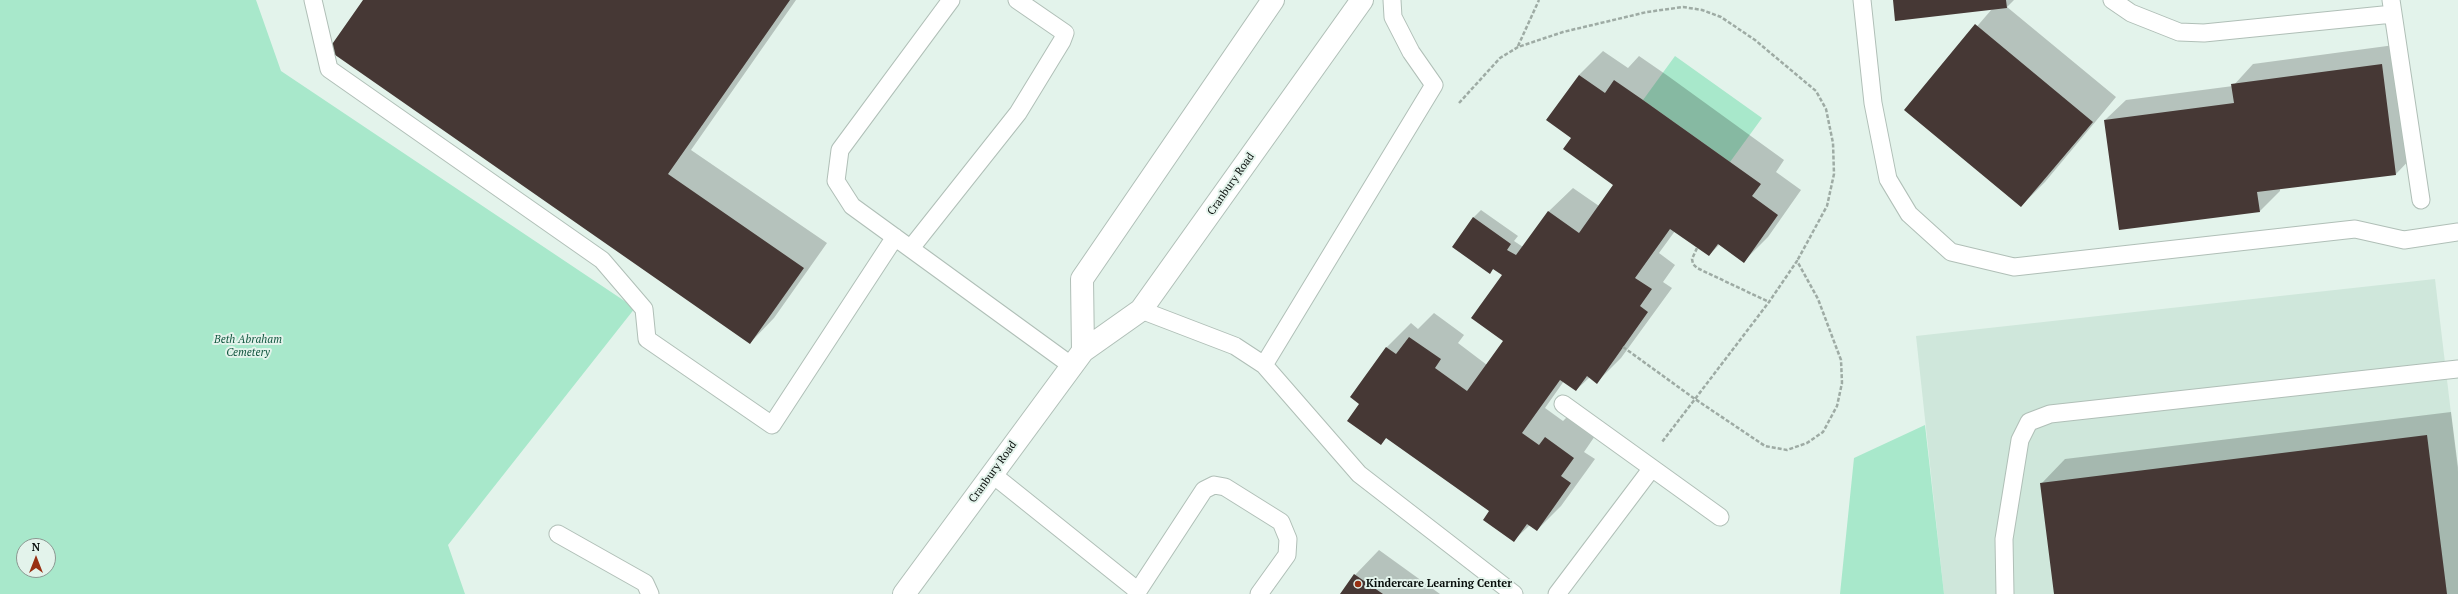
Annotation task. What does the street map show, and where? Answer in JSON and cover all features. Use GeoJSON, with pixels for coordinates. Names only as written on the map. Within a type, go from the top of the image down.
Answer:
{"type":"FeatureCollection","features":[{"type":"Feature","properties":{"kind":"main road"},"geometry":{"type":"LineString","coordinates":[[1077,358],[1082,280],[1273,0]]}},
{"type":"Feature","properties":{"kind":"main road","name":"Cranbury Road"},"geometry":{"type":"LineString","coordinates":[[904,594],[1077,358],[1141,310],[1362,0]]}},
{"type":"Feature","properties":{"kind":"lane"},"geometry":{"type":"LineString","coordinates":[[313,0],[330,69],[602,260],[644,309],[647,339],[772,425],[895,237]]}},
{"type":"Feature","properties":{"kind":"lane"},"geometry":{"type":"LineString","coordinates":[[951,0],[840,150],[836,181],[852,206],[911,248],[1077,358]]}},
{"type":"Feature","properties":{"kind":"lane"},"geometry":{"type":"LineString","coordinates":[[911,248],[1018,113],[1062,41],[1065,33],[1017,0]]}},
{"type":"Feature","properties":{"kind":"lane"},"geometry":{"type":"LineString","coordinates":[[1264,365],[1434,85],[1411,52],[1393,17],[1392,0]]}},
{"type":"Feature","properties":{"kind":"lane"},"geometry":{"type":"LineString","coordinates":[[1862,0],[1873,103],[1888,179],[1909,214],[1951,252],[2014,267],[2355,229],[2404,240],[2458,232]]}},
{"type":"Feature","properties":{"kind":"lane"},"geometry":{"type":"LineString","coordinates":[[2112,0],[2131,13],[2179,32],[2204,33],[2392,7],[2421,200]]}},
{"type":"Feature","properties":{"kind":"lane"},"geometry":{"type":"LineString","coordinates":[[1141,310],[1234,346],[1264,365],[1359,474],[1514,594]]}},
{"type":"Feature","properties":{"kind":"lane"},"geometry":{"type":"LineString","coordinates":[[2005,594],[2004,539],[2020,440],[2029,422],[2050,414],[2458,369]]}},
{"type":"Feature","properties":{"kind":"lane"},"geometry":{"type":"LineString","coordinates":[[1563,404],[1720,517]]}},
{"type":"Feature","properties":{"kind":"lane"},"geometry":{"type":"LineString","coordinates":[[1557,594],[1649,466]]}},
{"type":"Feature","properties":{"kind":"lane"},"geometry":{"type":"LineString","coordinates":[[992,474],[1137,593],[1204,490],[1214,485],[1225,487],[1281,522],[1288,539],[1287,555],[1259,594]]}},
{"type":"Feature","properties":{"kind":"lane"},"geometry":{"type":"LineString","coordinates":[[558,534],[645,583],[650,594]]}},
{"type":"Feature","properties":{"kind":"path"},"geometry":{"type":"LineString","coordinates":[[1518,46],[1539,0]]}},
{"type":"Feature","properties":{"kind":"path"},"geometry":{"type":"LineString","coordinates":[[1459,103],[1500,58],[1518,46],[1647,12],[1683,7],[1702,10],[1721,17],[1755,40],[1816,91],[1826,109],[1831,136],[1834,174],[1827,206],[1797,261],[1769,302],[1695,399],[1649,466]]}},
{"type":"Feature","properties":{"kind":"path"},"geometry":{"type":"LineString","coordinates":[[1697,248],[1692,259],[1693,264],[1697,268],[1769,302]]}},
{"type":"Feature","properties":{"kind":"path"},"geometry":{"type":"LineString","coordinates":[[1623,347],[1695,399],[1765,446],[1787,450],[1807,443],[1823,432],[1837,406],[1842,383],[1841,360],[1818,299],[1797,261]]}},
{"type":"Feature","properties":{"kind":"shaded area"},"geometry":{"type":"Polygon","coordinates":[[[2435,279],[2458,472],[2458,594],[1944,594],[1916,336],[2435,279]]]}},
{"type":"Feature","properties":{"kind":"green space","name":"Beth Abraham Cemetery"},"geometry":{"type":"Polygon","coordinates":[[[0,0],[256,0],[281,71],[635,308],[448,545],[465,594],[0,594],[0,0]]]}},
{"type":"Feature","properties":{"kind":"green space"},"geometry":{"type":"Polygon","coordinates":[[[1675,56],[1762,118],[1730,162],[1643,100],[1675,56]]]}},
{"type":"Feature","properties":{"kind":"green space"},"geometry":{"type":"Polygon","coordinates":[[[1925,425],[1944,594],[1840,594],[1854,458],[1925,425]]]}},
{"type":"Feature","properties":{"kind":"building"},"geometry":{"type":"Polygon","coordinates":[[[363,0],[790,0],[668,174],[804,268],[750,344],[328,50],[363,0]]]}},
{"type":"Feature","properties":{"kind":"building"},"geometry":{"type":"Polygon","coordinates":[[[1893,0],[2006,0],[2007,8],[1895,21],[1893,0]]]}},
{"type":"Feature","properties":{"kind":"building"},"geometry":{"type":"Polygon","coordinates":[[[1975,24],[2093,122],[2021,207],[1904,110],[1975,24]]]}},
{"type":"Feature","properties":{"kind":"building"},"geometry":{"type":"Polygon","coordinates":[[[2382,64],[2396,175],[2257,192],[2260,212],[2119,230],[2104,120],[2234,103],[2231,84],[2382,64]]]}},
{"type":"Feature","properties":{"kind":"building"},"geometry":{"type":"Polygon","coordinates":[[[1579,75],[1605,93],[1614,80],[1643,100],[1761,184],[1752,196],[1778,215],[1744,263],[1718,244],[1709,256],[1670,229],[1635,278],[1652,289],[1640,306],[1648,312],[1597,384],[1587,376],[1576,391],[1560,380],[1522,433],[1539,445],[1545,437],[1574,458],[1561,476],[1571,483],[1537,531],[1527,524],[1514,542],[1483,520],[1489,511],[1386,438],[1381,445],[1347,421],[1359,404],[1350,397],[1386,347],[1396,354],[1409,337],[1441,359],[1435,368],[1467,391],[1503,341],[1471,318],[1502,275],[1493,269],[1490,274],[1452,247],[1473,217],[1511,244],[1507,250],[1516,255],[1548,211],[1579,233],[1613,185],[1563,149],[1571,138],[1546,120],[1579,75]]]}},
{"type":"Feature","properties":{"kind":"building"},"geometry":{"type":"Polygon","coordinates":[[[2427,435],[2447,594],[2054,594],[2040,483],[2427,435]]]}},
{"type":"Feature","properties":{"kind":"building","name":"Kindercare Learning Center"},"geometry":{"type":"Polygon","coordinates":[[[1354,574],[1383,594],[1340,594],[1354,574]]]}},
{"type":"Feature","properties":{"kind":"place","name":"Kindercare Learning Center"},"geometry":{"type":"Point","coordinates":[1358,584]}}]}
